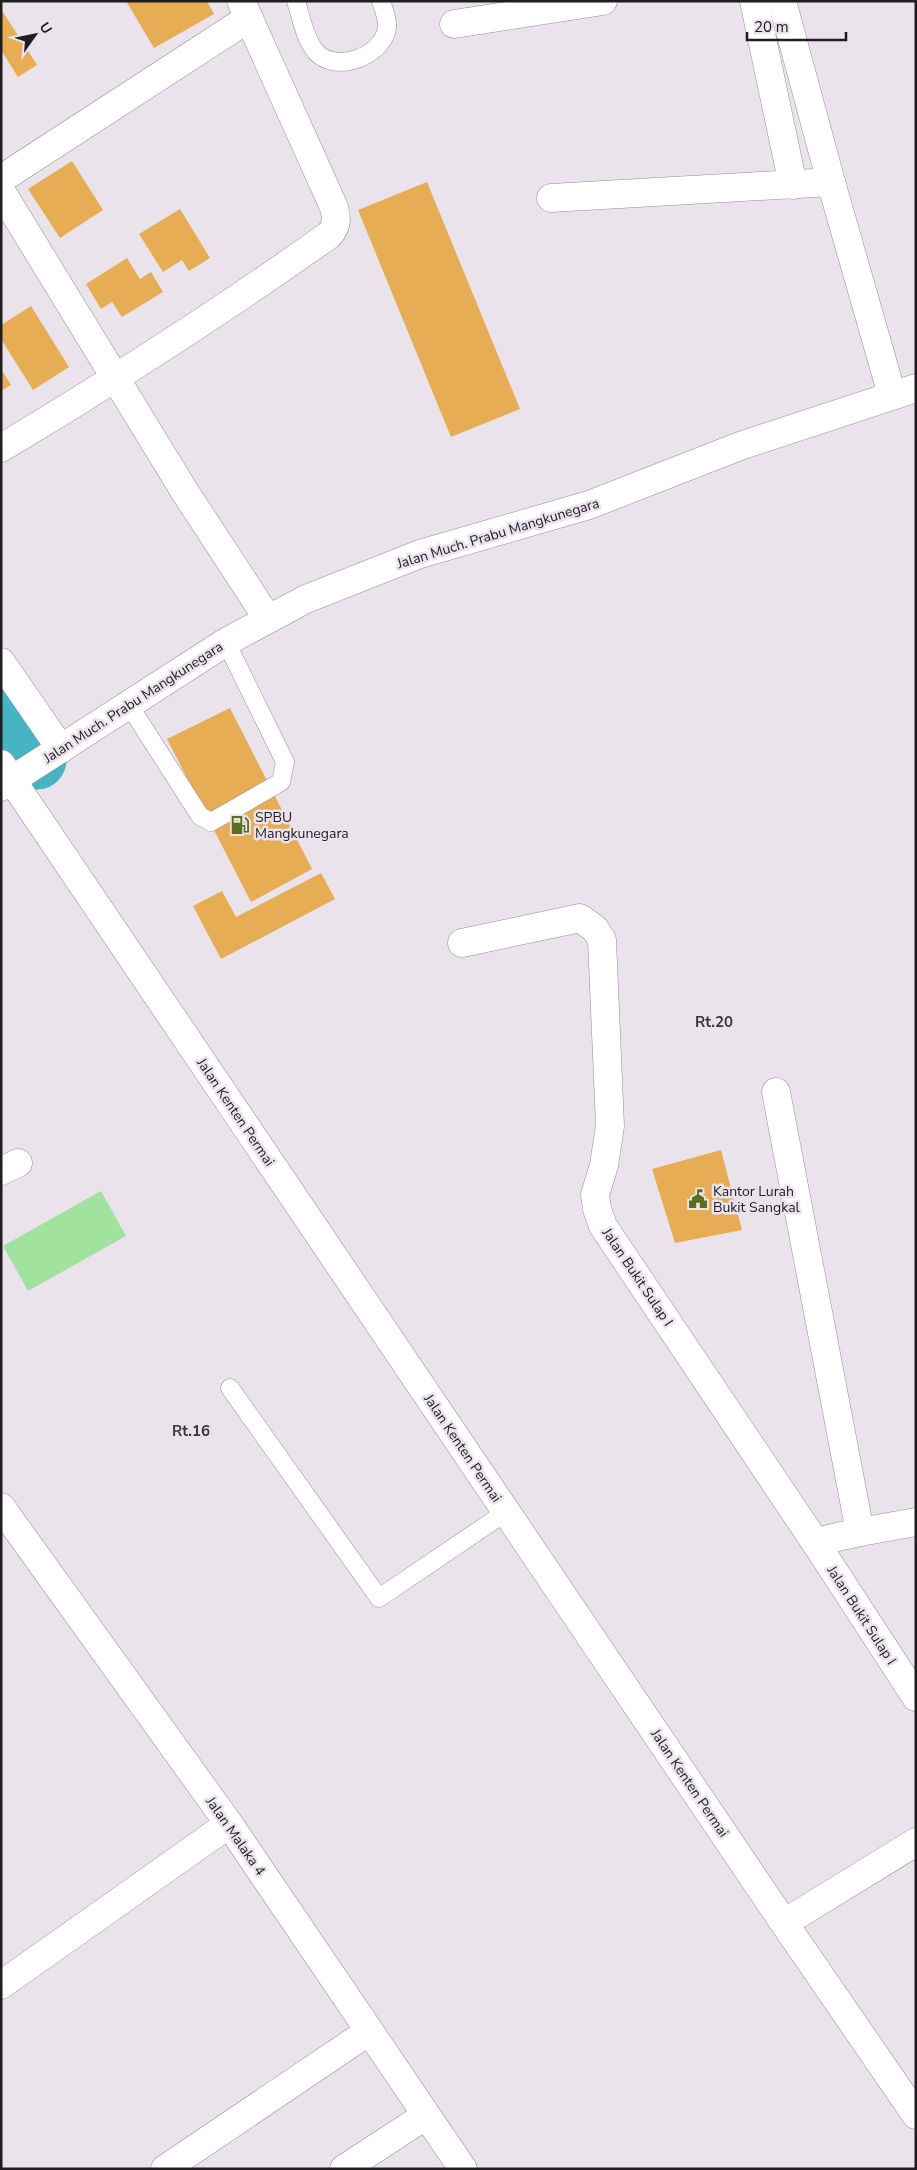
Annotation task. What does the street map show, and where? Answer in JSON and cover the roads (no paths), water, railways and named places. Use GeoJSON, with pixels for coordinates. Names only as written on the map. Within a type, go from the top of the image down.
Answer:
{"type":"FeatureCollection","features":[{"type":"Feature","properties":{"kind":"street"},"geometry":{"type":"LineString","coordinates":[[454,24],[603,1]]}},
{"type":"Feature","properties":{"kind":"street"},"geometry":{"type":"LineString","coordinates":[[754,1],[793,185]]}},
{"type":"Feature","properties":{"kind":"street"},"geometry":{"type":"LineString","coordinates":[[782,1],[831,182],[904,392]]}},
{"type":"Feature","properties":{"kind":"street"},"geometry":{"type":"LineString","coordinates":[[1,179],[245,10],[334,205],[336,222],[329,236],[246,294],[116,379],[1,448]]}},
{"type":"Feature","properties":{"kind":"street"},"geometry":{"type":"LineString","coordinates":[[551,198],[831,182]]}},
{"type":"Feature","properties":{"kind":"street"},"geometry":{"type":"LineString","coordinates":[[1,191],[185,492],[268,619]]}},
{"type":"Feature","properties":{"kind":"street","name":"Jalan Much. Prabu Mangkunegara"},"geometry":{"type":"LineString","coordinates":[[5,777],[61,749],[226,642],[306,600],[420,554],[589,506],[740,446],[904,392]]}},
{"type":"Feature","properties":{"kind":"street"},"geometry":{"type":"LineString","coordinates":[[1,662],[61,749]]}},
{"type":"Feature","properties":{"kind":"street","name":"Jalan Kenten Permai"},"geometry":{"type":"LineString","coordinates":[[5,777],[916,2115]]}},
{"type":"Feature","properties":{"kind":"street","name":"Jalan Bukit Sulap I"},"geometry":{"type":"LineString","coordinates":[[462,943],[580,918],[595,929],[602,940],[610,1126],[604,1164],[595,1195],[597,1210],[604,1226],[916,1697]]}},
{"type":"Feature","properties":{"kind":"street"},"geometry":{"type":"LineString","coordinates":[[776,1092],[860,1532]]}},
{"type":"Feature","properties":{"kind":"street","name":"Jalan Malaka 4"},"geometry":{"type":"LineString","coordinates":[[1,1507],[228,1824],[425,2116],[463,2169]]}},
{"type":"Feature","properties":{"kind":"street"},"geometry":{"type":"LineString","coordinates":[[815,1542],[916,1522]]}},
{"type":"Feature","properties":{"kind":"street"},"geometry":{"type":"LineString","coordinates":[[1,1985],[228,1824]]}},
{"type":"Feature","properties":{"kind":"street"},"geometry":{"type":"LineString","coordinates":[[784,1923],[916,1842]]}},
{"type":"Feature","properties":{"kind":"street"},"geometry":{"type":"LineString","coordinates":[[165,2169],[368,2032]]}},
{"type":"Feature","properties":{"kind":"street"},"geometry":{"type":"LineString","coordinates":[[344,2169],[425,2116]]}},
{"type":"Feature","properties":{"kind":"lane"},"geometry":{"type":"LineString","coordinates":[[296,1],[310,43],[315,52],[323,58],[343,61],[363,56],[378,47],[382,42],[388,26],[381,1]]}},
{"type":"Feature","properties":{"kind":"lane"},"geometry":{"type":"LineString","coordinates":[[129,705],[200,816],[211,822],[281,782],[286,762],[226,642]]}},
{"type":"Feature","properties":{"kind":"lane"},"geometry":{"type":"LineString","coordinates":[[230,1388],[379,1598],[506,1512]]}},
{"type":"Feature","properties":{"kind":"waterway"},"geometry":{"type":"LineString","coordinates":[[1,710],[37,760]]}},
{"type":"Feature","properties":{"kind":"place","name":"SPBU Mangkunegara"},"geometry":{"type":"Point","coordinates":[240,825]}},
{"type":"Feature","properties":{"kind":"place","name":"Kantor Lurah Bukit Sangkal"},"geometry":{"type":"Point","coordinates":[698,1199]}},
{"type":"Feature","properties":{"kind":"district","name":"Rt.20"},"geometry":{"type":"Point","coordinates":[714,1022]}},
{"type":"Feature","properties":{"kind":"district","name":"Rt.16"},"geometry":{"type":"Point","coordinates":[191,1431]}}]}
